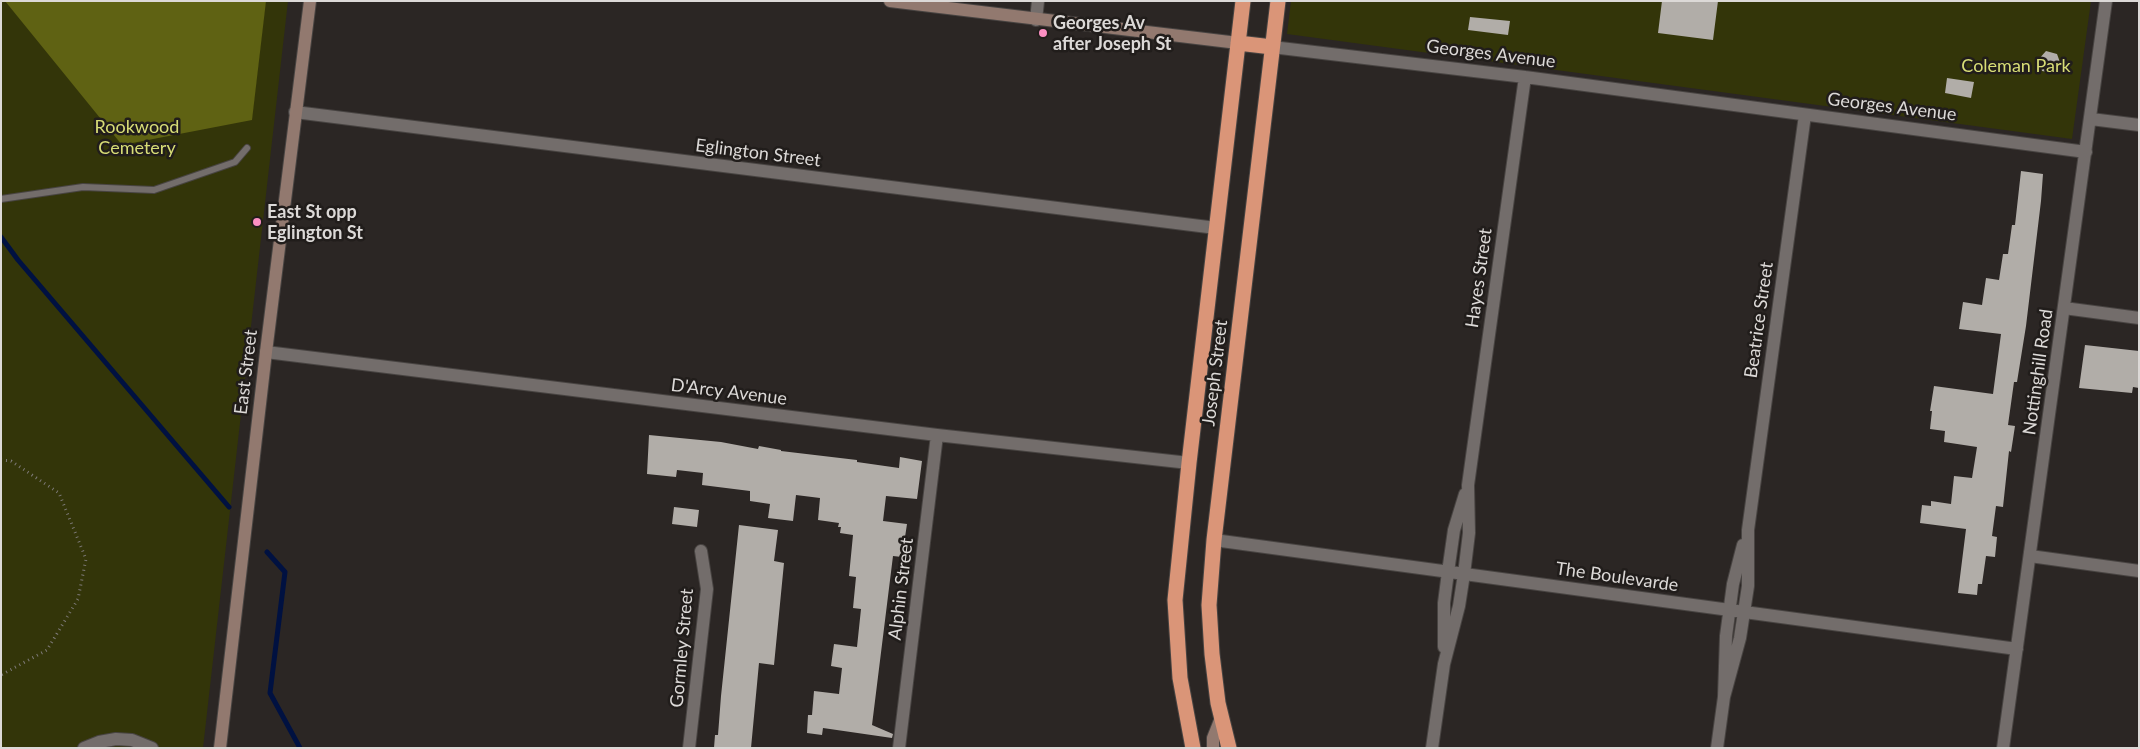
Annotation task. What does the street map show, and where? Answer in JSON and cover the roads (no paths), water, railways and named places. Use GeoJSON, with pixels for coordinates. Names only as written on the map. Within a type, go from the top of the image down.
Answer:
{"type":"FeatureCollection","features":[{"type":"Feature","properties":{"kind":"highway","name":"Joseph Street"},"geometry":{"type":"LineString","coordinates":[[1193,748],[1182,700],[1175,607],[1189,463],[1243,1]]}},
{"type":"Feature","properties":{"kind":"highway","name":"Joseph Street"},"geometry":{"type":"LineString","coordinates":[[1221,718],[1212,654],[1209,604],[1214,540],[1278,1]]}},
{"type":"Feature","properties":{"kind":"highway","name":"Georges Avenue"},"geometry":{"type":"LineString","coordinates":[[1238,44],[1272,47]]}},
{"type":"Feature","properties":{"kind":"highway"},"geometry":{"type":"LineString","coordinates":[[1221,718],[1229,748]]}},
{"type":"Feature","properties":{"kind":"main road","name":"East Street"},"geometry":{"type":"LineString","coordinates":[[220,748],[266,352],[310,1]]}},
{"type":"Feature","properties":{"kind":"main road","name":"Georges Avenue"},"geometry":{"type":"LineString","coordinates":[[890,1],[1238,44]]}},
{"type":"Feature","properties":{"kind":"main road","name":"Joseph Street"},"geometry":{"type":"LineString","coordinates":[[1214,748],[1213,738],[1221,718]]}},
{"type":"Feature","properties":{"kind":"street"},"geometry":{"type":"LineString","coordinates":[[1036,20],[1038,1]]}},
{"type":"Feature","properties":{"kind":"street","name":"Nottinghill Road"},"geometry":{"type":"LineString","coordinates":[[2003,748],[2106,1]]}},
{"type":"Feature","properties":{"kind":"street","name":"Georges Avenue"},"geometry":{"type":"LineString","coordinates":[[1272,47],[1525,77],[2086,152]]}},
{"type":"Feature","properties":{"kind":"street","name":"Hayes Street"},"geometry":{"type":"LineString","coordinates":[[1432,748],[1444,664],[1459,606],[1464,574],[1469,533],[1468,485],[1525,77]]}},
{"type":"Feature","properties":{"kind":"street","name":"Eglington Street"},"geometry":{"type":"LineString","coordinates":[[295,112],[1216,228]]}},
{"type":"Feature","properties":{"kind":"street","name":"Beatrice Street"},"geometry":{"type":"LineString","coordinates":[[1724,697],[1740,638],[1748,586],[1748,530],[1805,115]]}},
{"type":"Feature","properties":{"kind":"street"},"geometry":{"type":"LineString","coordinates":[[2090,118],[2139,125]]}},
{"type":"Feature","properties":{"kind":"street"},"geometry":{"type":"LineString","coordinates":[[2064,308],[2139,318]]}},
{"type":"Feature","properties":{"kind":"street","name":"D'Arcy Avenue"},"geometry":{"type":"LineString","coordinates":[[266,352],[937,435],[1189,463]]}},
{"type":"Feature","properties":{"kind":"street","name":"Alphin Street"},"geometry":{"type":"LineString","coordinates":[[899,748],[937,435]]}},
{"type":"Feature","properties":{"kind":"street","name":"Hayes Street"},"geometry":{"type":"LineString","coordinates":[[1444,664],[1444,603],[1448,572],[1454,530],[1468,485]]}},
{"type":"Feature","properties":{"kind":"street","name":"Beatrice Street"},"geometry":{"type":"LineString","coordinates":[[1718,748],[1724,697],[1726,636],[1732,584],[1748,530]]}},
{"type":"Feature","properties":{"kind":"street","name":"The Boulevarde"},"geometry":{"type":"LineString","coordinates":[[1214,540],[2017,649]]}},
{"type":"Feature","properties":{"kind":"street","name":"Gormley Street"},"geometry":{"type":"LineString","coordinates":[[689,748],[707,589],[701,551]]}},
{"type":"Feature","properties":{"kind":"street"},"geometry":{"type":"LineString","coordinates":[[2030,556],[2139,571]]}},
{"type":"Feature","properties":{"kind":"street"},"geometry":{"type":"LineString","coordinates":[[84,748],[116,739],[132,740],[152,748]]}},
{"type":"Feature","properties":{"kind":"lane"},"geometry":{"type":"LineString","coordinates":[[1,199],[83,187],[154,190],[236,162],[248,148]]}},
{"type":"Feature","properties":{"kind":"waterway"},"geometry":{"type":"LineString","coordinates":[[1,237],[18,260],[229,507]]}},
{"type":"Feature","properties":{"kind":"waterway"},"geometry":{"type":"LineString","coordinates":[[267,552],[285,572],[270,693],[300,748]]}},
{"type":"Feature","properties":{"kind":"place","name":"Georges Av after Joseph St"},"geometry":{"type":"Point","coordinates":[1043,33]}},
{"type":"Feature","properties":{"kind":"place","name":"East St opp Eglington St"},"geometry":{"type":"Point","coordinates":[257,222]}},
{"type":"Feature","properties":{"kind":"park label","name":"Coleman Park"},"geometry":{"type":"Point","coordinates":[2016,66]}},
{"type":"Feature","properties":{"kind":"park label","name":"Rookwood Cemetery"},"geometry":{"type":"Point","coordinates":[137,137]}}]}
